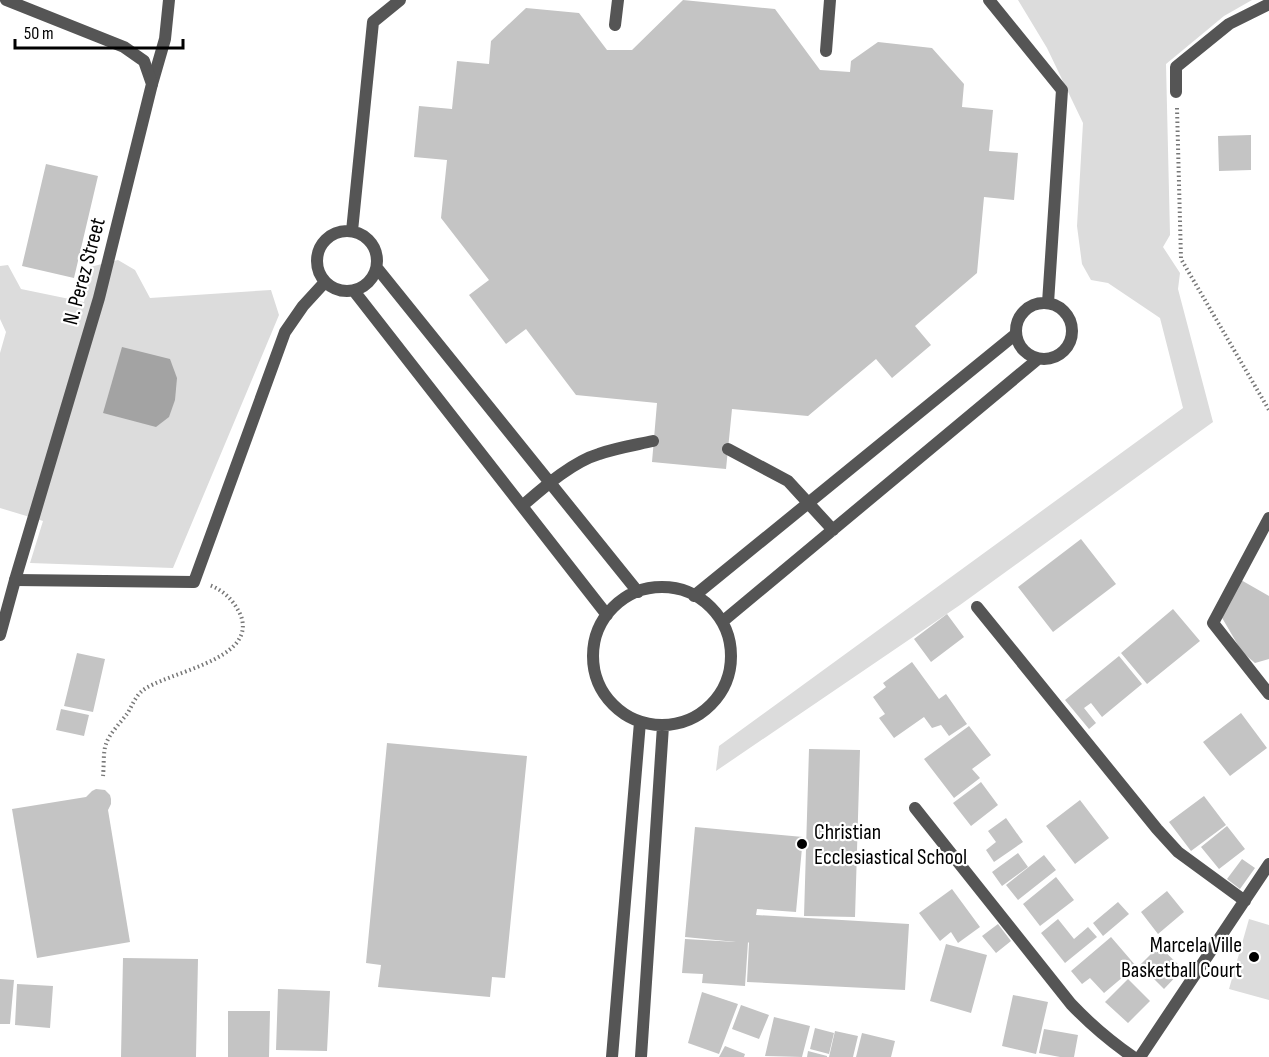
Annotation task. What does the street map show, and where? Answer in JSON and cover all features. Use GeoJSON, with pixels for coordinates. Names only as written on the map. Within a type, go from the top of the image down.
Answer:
{"type":"FeatureCollection","features":[{"type":"Feature","properties":{"kind":"street"},"geometry":{"type":"LineString","coordinates":[[6,0],[124,47],[144,61],[152,84]]}},
{"type":"Feature","properties":{"kind":"street","name":"N. Perez Street"},"geometry":{"type":"LineString","coordinates":[[0,635],[99,298],[165,39],[169,0]]}},
{"type":"Feature","properties":{"kind":"street"},"geometry":{"type":"LineString","coordinates":[[352,231],[373,22],[400,0]]}},
{"type":"Feature","properties":{"kind":"street"},"geometry":{"type":"LineString","coordinates":[[615,25],[618,0]]}},
{"type":"Feature","properties":{"kind":"street"},"geometry":{"type":"LineString","coordinates":[[826,51],[830,0]]}},
{"type":"Feature","properties":{"kind":"street"},"geometry":{"type":"LineString","coordinates":[[989,0],[1062,90],[1048,303]]}},
{"type":"Feature","properties":{"kind":"street"},"geometry":{"type":"LineString","coordinates":[[1176,92],[1176,67],[1229,24],[1269,4]]}},
{"type":"Feature","properties":{"kind":"street"},"geometry":{"type":"LineString","coordinates":[[343,231],[352,231],[370,240],[378,259],[377,268],[369,283],[362,288],[344,291],[333,288],[325,282],[317,265],[317,256],[326,239],[343,231]]}},
{"type":"Feature","properties":{"kind":"street"},"geometry":{"type":"LineString","coordinates":[[377,268],[638,592]]}},
{"type":"Feature","properties":{"kind":"street"},"geometry":{"type":"LineString","coordinates":[[15,580],[194,582],[285,332],[303,306],[325,282]]}},
{"type":"Feature","properties":{"kind":"street"},"geometry":{"type":"LineString","coordinates":[[354,291],[607,615]]}},
{"type":"Feature","properties":{"kind":"street"},"geometry":{"type":"LineString","coordinates":[[1048,303],[1057,305],[1070,318],[1072,336],[1064,352],[1056,357],[1038,359],[1023,350],[1018,342],[1016,325],[1024,310],[1031,305],[1048,303]]}},
{"type":"Feature","properties":{"kind":"street"},"geometry":{"type":"LineString","coordinates":[[694,596],[1016,334]]}},
{"type":"Feature","properties":{"kind":"street"},"geometry":{"type":"LineString","coordinates":[[722,622],[1038,359]]}},
{"type":"Feature","properties":{"kind":"street"},"geometry":{"type":"LineString","coordinates":[[522,506],[569,469],[597,454],[653,441]]}},
{"type":"Feature","properties":{"kind":"street"},"geometry":{"type":"LineString","coordinates":[[728,449],[788,481],[833,530]]}},
{"type":"Feature","properties":{"kind":"street"},"geometry":{"type":"LineString","coordinates":[[1269,518],[1213,623],[1269,694]]}},
{"type":"Feature","properties":{"kind":"street"},"geometry":{"type":"LineString","coordinates":[[657,588],[676,589],[694,596],[710,607],[722,622],[730,644],[730,668],[722,690],[707,709],[687,721],[663,726],[640,722],[621,712],[606,697],[596,677],[593,656],[596,634],[607,615],[621,601],[638,592],[657,588]]}},
{"type":"Feature","properties":{"kind":"street"},"geometry":{"type":"LineString","coordinates":[[977,607],[1157,829],[1179,852],[1245,901]]}},
{"type":"Feature","properties":{"kind":"street"},"geometry":{"type":"LineString","coordinates":[[612,1057],[640,722]]}},
{"type":"Feature","properties":{"kind":"street"},"geometry":{"type":"LineString","coordinates":[[641,1057],[663,726]]}},
{"type":"Feature","properties":{"kind":"street"},"geometry":{"type":"LineString","coordinates":[[915,808],[1071,1004],[1107,1039],[1133,1057]]}},
{"type":"Feature","properties":{"kind":"street"},"geometry":{"type":"LineString","coordinates":[[1140,1057],[1269,864]]}},
{"type":"Feature","properties":{"kind":"path"},"geometry":{"type":"LineString","coordinates":[[1176,92],[1181,259],[1269,410]]}},
{"type":"Feature","properties":{"kind":"path"},"geometry":{"type":"LineString","coordinates":[[103,776],[106,744],[141,691],[203,665],[223,654],[236,643],[241,633],[243,622],[232,601],[220,589],[194,582]]}},
{"type":"Feature","properties":{"kind":"shaded area"},"geometry":{"type":"Polygon","coordinates":[[[1018,0],[1252,0],[1224,16],[1166,64],[1170,235],[1163,247],[1180,273],[1178,289],[1213,422],[960,605],[716,771],[719,746],[1183,408],[1160,318],[1108,283],[1091,280],[1082,264],[1077,226],[1083,123],[1047,48],[1018,0]]]}},
{"type":"Feature","properties":{"kind":"shaded area"},"geometry":{"type":"Polygon","coordinates":[[[118,260],[135,270],[150,298],[271,290],[279,315],[173,568],[30,563],[43,521],[0,508],[0,353],[6,332],[0,319],[0,266],[8,265],[21,289],[84,302],[90,267],[118,260]]]}},
{"type":"Feature","properties":{"kind":"shaded area"},"geometry":{"type":"Polygon","coordinates":[[[122,347],[170,359],[177,378],[175,400],[169,417],[156,427],[103,413],[122,347]]]}},
{"type":"Feature","properties":{"kind":"shaded area","name":"Marcela Ville Basketball Court"},"geometry":{"type":"Polygon","coordinates":[[[1249,919],[1269,925],[1269,1000],[1229,989],[1249,919]]]}},
{"type":"Feature","properties":{"kind":"building"},"geometry":{"type":"Polygon","coordinates":[[[683,0],[775,9],[820,70],[850,72],[851,61],[878,42],[932,48],[964,84],[962,107],[993,110],[989,151],[1018,153],[1014,200],[984,197],[977,273],[915,326],[931,345],[892,378],[876,359],[808,416],[732,409],[726,469],[652,462],[657,403],[576,395],[526,329],[506,344],[469,295],[489,280],[441,218],[447,160],[414,157],[419,106],[452,109],[457,61],[489,64],[491,41],[526,8],[579,13],[607,50],[632,50],[683,0]]]}},
{"type":"Feature","properties":{"kind":"building"},"geometry":{"type":"Polygon","coordinates":[[[1251,135],[1251,170],[1219,171],[1218,136],[1251,135]]]}},
{"type":"Feature","properties":{"kind":"building"},"geometry":{"type":"Polygon","coordinates":[[[46,164],[98,176],[74,278],[22,266],[46,164]]]}},
{"type":"Feature","properties":{"kind":"building"},"geometry":{"type":"Polygon","coordinates":[[[1081,539],[1116,584],[1053,632],[1018,587],[1081,539]]]}},
{"type":"Feature","properties":{"kind":"building"},"geometry":{"type":"Polygon","coordinates":[[[1241,580],[1269,596],[1269,659],[1255,663],[1242,652],[1221,616],[1241,580]]]}},
{"type":"Feature","properties":{"kind":"building"},"geometry":{"type":"Polygon","coordinates":[[[1173,609],[1200,641],[1147,684],[1121,653],[1173,609]]]}},
{"type":"Feature","properties":{"kind":"building"},"geometry":{"type":"Polygon","coordinates":[[[947,614],[964,637],[931,662],[914,639],[947,614]]]}},
{"type":"Feature","properties":{"kind":"building"},"geometry":{"type":"Polygon","coordinates":[[[77,653],[105,659],[93,712],[64,706],[77,653]]]}},
{"type":"Feature","properties":{"kind":"building"},"geometry":{"type":"Polygon","coordinates":[[[1119,656],[1142,684],[1102,717],[1091,703],[1084,708],[1096,723],[1089,729],[1065,700],[1119,656]]]}},
{"type":"Feature","properties":{"kind":"building"},"geometry":{"type":"Polygon","coordinates":[[[912,662],[939,699],[946,694],[967,724],[949,736],[941,725],[932,728],[924,717],[894,738],[879,718],[885,714],[873,697],[886,687],[883,683],[912,662]]]}},
{"type":"Feature","properties":{"kind":"building"},"geometry":{"type":"Polygon","coordinates":[[[61,709],[89,715],[84,736],[56,730],[61,709]]]}},
{"type":"Feature","properties":{"kind":"building"},"geometry":{"type":"Polygon","coordinates":[[[1241,713],[1267,748],[1230,776],[1203,742],[1241,713]]]}},
{"type":"Feature","properties":{"kind":"building"},"geometry":{"type":"Polygon","coordinates":[[[969,726],[991,755],[972,769],[980,778],[954,798],[924,759],[969,726]]]}},
{"type":"Feature","properties":{"kind":"building"},"geometry":{"type":"Polygon","coordinates":[[[387,743],[527,756],[505,978],[492,977],[490,997],[378,987],[381,965],[366,963],[387,743]]]}},
{"type":"Feature","properties":{"kind":"building"},"geometry":{"type":"Polygon","coordinates":[[[809,749],[860,750],[855,917],[804,916],[809,749]]]}},
{"type":"Feature","properties":{"kind":"building"},"geometry":{"type":"Polygon","coordinates":[[[981,782],[998,805],[971,826],[953,803],[981,782]]]}},
{"type":"Feature","properties":{"kind":"building"},"geometry":{"type":"Polygon","coordinates":[[[96,789],[105,790],[111,799],[108,810],[130,942],[37,958],[12,809],[86,797],[96,789]]]}},
{"type":"Feature","properties":{"kind":"building"},"geometry":{"type":"Polygon","coordinates":[[[1204,796],[1226,825],[1191,851],[1169,822],[1204,796]]]}},
{"type":"Feature","properties":{"kind":"building"},"geometry":{"type":"Polygon","coordinates":[[[1080,800],[1109,838],[1075,864],[1046,826],[1080,800]]]}},
{"type":"Feature","properties":{"kind":"building"},"geometry":{"type":"Polygon","coordinates":[[[1006,818],[1023,842],[994,862],[986,850],[996,842],[988,831],[1006,818]]]}},
{"type":"Feature","properties":{"kind":"building"},"geometry":{"type":"Polygon","coordinates":[[[1227,826],[1245,849],[1219,869],[1201,847],[1227,826]]]}},
{"type":"Feature","properties":{"kind":"building"},"geometry":{"type":"Polygon","coordinates":[[[695,827],[803,837],[796,912],[757,909],[756,915],[909,924],[905,990],[747,982],[748,942],[745,986],[702,983],[703,974],[682,973],[685,939],[736,942],[685,937],[695,827]]]}},
{"type":"Feature","properties":{"kind":"building"},"geometry":{"type":"Polygon","coordinates":[[[1018,853],[1028,867],[1002,886],[992,872],[1018,853]]]}},
{"type":"Feature","properties":{"kind":"building"},"geometry":{"type":"Polygon","coordinates":[[[1044,855],[1056,870],[1018,900],[1006,885],[1044,855]]]}},
{"type":"Feature","properties":{"kind":"building"},"geometry":{"type":"Polygon","coordinates":[[[1242,859],[1255,868],[1240,889],[1227,879],[1242,859]]]}},
{"type":"Feature","properties":{"kind":"building"},"geometry":{"type":"Polygon","coordinates":[[[1056,877],[1074,900],[1040,926],[1023,904],[1056,877]]]}},
{"type":"Feature","properties":{"kind":"building"},"geometry":{"type":"Polygon","coordinates":[[[952,889],[980,927],[958,943],[951,932],[940,941],[919,913],[952,889]]]}},
{"type":"Feature","properties":{"kind":"building"},"geometry":{"type":"Polygon","coordinates":[[[1167,891],[1184,912],[1158,934],[1141,912],[1167,891]]]}},
{"type":"Feature","properties":{"kind":"building"},"geometry":{"type":"Polygon","coordinates":[[[1118,902],[1129,914],[1103,936],[1093,923],[1118,902]]]}},
{"type":"Feature","properties":{"kind":"building"},"geometry":{"type":"Polygon","coordinates":[[[1058,919],[1074,939],[1088,927],[1097,937],[1065,963],[1041,933],[1058,919]]]}},
{"type":"Feature","properties":{"kind":"building"},"geometry":{"type":"Polygon","coordinates":[[[998,924],[1011,941],[996,953],[982,936],[998,924]]]}},
{"type":"Feature","properties":{"kind":"building"},"geometry":{"type":"Polygon","coordinates":[[[1111,937],[1136,966],[1104,993],[1090,978],[1082,984],[1071,971],[1111,937]]]}},
{"type":"Feature","properties":{"kind":"building"},"geometry":{"type":"Polygon","coordinates":[[[946,944],[987,955],[971,1013],[930,1001],[946,944]]]}},
{"type":"Feature","properties":{"kind":"building"},"geometry":{"type":"Polygon","coordinates":[[[1159,946],[1183,969],[1164,989],[1140,965],[1159,946]]]}},
{"type":"Feature","properties":{"kind":"building"},"geometry":{"type":"Polygon","coordinates":[[[123,958],[198,959],[196,1057],[121,1057],[123,958]]]}},
{"type":"Feature","properties":{"kind":"building"},"geometry":{"type":"Polygon","coordinates":[[[0,979],[14,980],[10,1024],[0,1024],[0,979]]]}},
{"type":"Feature","properties":{"kind":"building"},"geometry":{"type":"Polygon","coordinates":[[[1128,979],[1150,1001],[1128,1023],[1105,1002],[1128,979]]]}},
{"type":"Feature","properties":{"kind":"building"},"geometry":{"type":"Polygon","coordinates":[[[17,984],[53,986],[50,1028],[15,1025],[17,984]]]}},
{"type":"Feature","properties":{"kind":"building"},"geometry":{"type":"Polygon","coordinates":[[[278,989],[330,991],[327,1051],[276,1050],[278,989]]]}},
{"type":"Feature","properties":{"kind":"building"},"geometry":{"type":"Polygon","coordinates":[[[702,992],[738,1004],[719,1054],[688,1043],[702,992]]]}},
{"type":"Feature","properties":{"kind":"building"},"geometry":{"type":"Polygon","coordinates":[[[1013,995],[1048,1002],[1036,1054],[1002,1046],[1013,995]]]}},
{"type":"Feature","properties":{"kind":"building"},"geometry":{"type":"Polygon","coordinates":[[[741,1005],[769,1015],[759,1039],[732,1029],[741,1005]]]}},
{"type":"Feature","properties":{"kind":"building"},"geometry":{"type":"Polygon","coordinates":[[[228,1011],[270,1011],[269,1057],[228,1057],[228,1011]]]}},
{"type":"Feature","properties":{"kind":"building"},"geometry":{"type":"Polygon","coordinates":[[[774,1017],[810,1026],[802,1057],[765,1056],[774,1017]]]}},
{"type":"Feature","properties":{"kind":"building"},"geometry":{"type":"Polygon","coordinates":[[[815,1028],[834,1033],[829,1054],[810,1049],[815,1028]]]}},
{"type":"Feature","properties":{"kind":"building"},"geometry":{"type":"Polygon","coordinates":[[[1044,1029],[1078,1035],[1074,1057],[1039,1053],[1044,1029]]]}},
{"type":"Feature","properties":{"kind":"building"},"geometry":{"type":"Polygon","coordinates":[[[835,1031],[858,1036],[853,1057],[829,1057],[835,1031]]]}},
{"type":"Feature","properties":{"kind":"building"},"geometry":{"type":"Polygon","coordinates":[[[862,1033],[895,1041],[891,1057],[856,1057],[862,1033]]]}},
{"type":"Feature","properties":{"kind":"building"},"geometry":{"type":"Polygon","coordinates":[[[725,1046],[745,1054],[744,1057],[719,1057],[725,1046]]]}},
{"type":"Feature","properties":{"kind":"building"},"geometry":{"type":"Polygon","coordinates":[[[808,1051],[827,1056],[827,1057],[807,1057],[808,1051]]]}},
{"type":"Feature","properties":{"kind":"place","name":"Christian Ecclesiastical School"},"geometry":{"type":"Point","coordinates":[802,844]}},
{"type":"Feature","properties":{"kind":"place","name":"Marcela Ville Basketball Court"},"geometry":{"type":"Point","coordinates":[1254,957]}}]}
